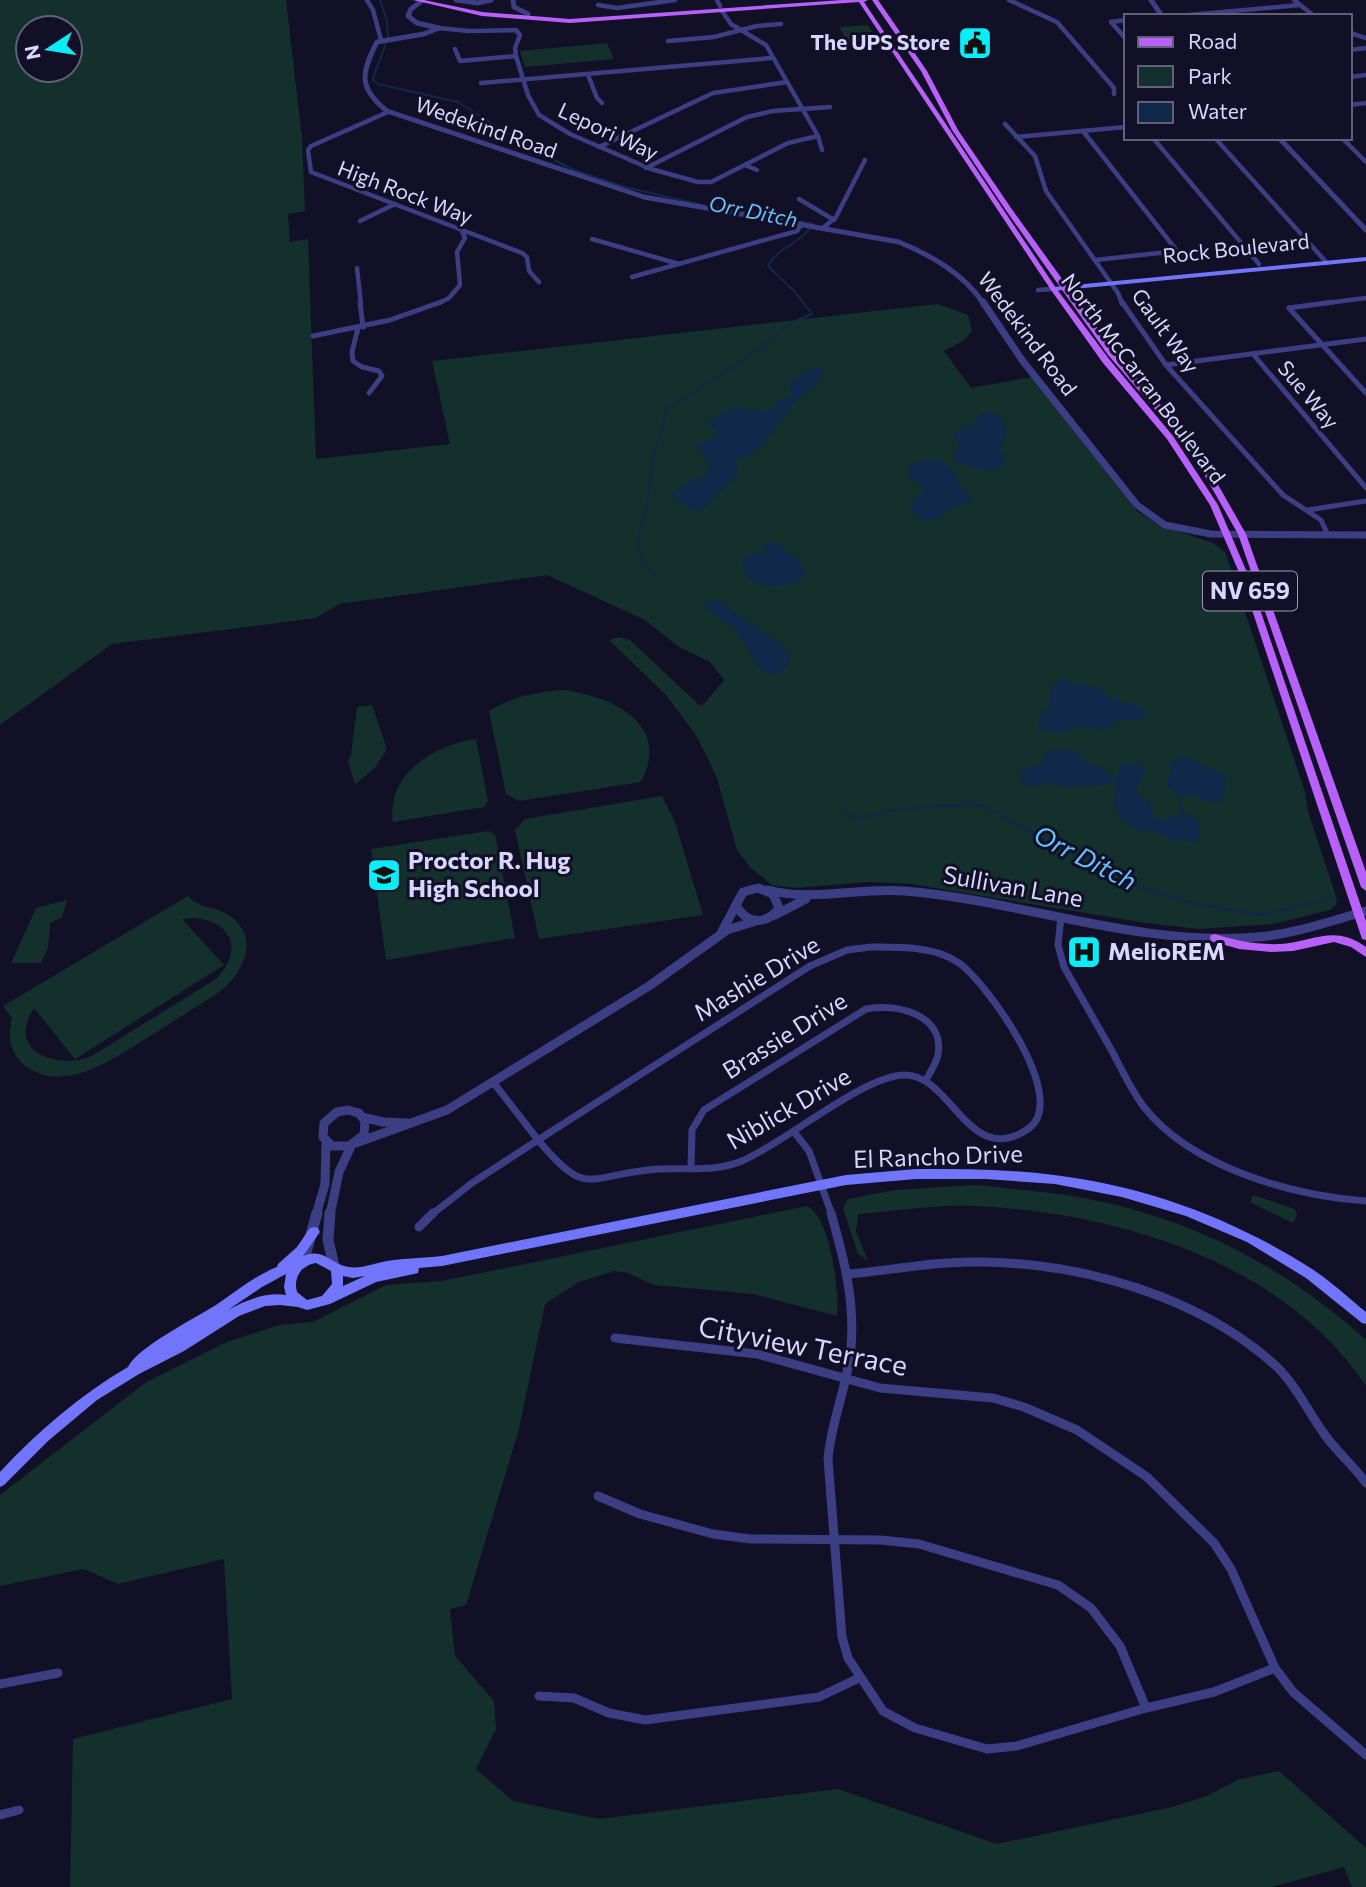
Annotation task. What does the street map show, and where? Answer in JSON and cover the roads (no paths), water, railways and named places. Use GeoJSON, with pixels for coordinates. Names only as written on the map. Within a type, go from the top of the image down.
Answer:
{"type":"FeatureCollection","features":[{"type":"Feature","properties":{"kind":"main road"},"geometry":{"type":"LineString","coordinates":[[420,0],[482,14],[550,20],[615,19],[720,6],[862,0]]}},
{"type":"Feature","properties":{"kind":"main road"},"geometry":{"type":"LineString","coordinates":[[443,0],[528,14],[598,15],[797,0]]}},
{"type":"Feature","properties":{"kind":"main road","name":"North McCarran Boulevard"},"geometry":{"type":"LineString","coordinates":[[862,0],[1053,289],[1106,361],[1190,465],[1228,534],[1362,912],[1366,936]]}},
{"type":"Feature","properties":{"kind":"main road","name":"North McCarran Boulevard"},"geometry":{"type":"LineString","coordinates":[[875,0],[938,95],[955,130],[1064,288],[1119,364],[1189,446],[1220,494],[1242,534],[1280,634],[1366,887]]}},
{"type":"Feature","properties":{"kind":"main road"},"geometry":{"type":"LineString","coordinates":[[815,4],[849,6],[871,17]]}},
{"type":"Feature","properties":{"kind":"main road"},"geometry":{"type":"LineString","coordinates":[[918,86],[938,95]]}},
{"type":"Feature","properties":{"kind":"main road","name":"Rock Boulevard"},"geometry":{"type":"LineString","coordinates":[[1053,289],[1366,254]]}},
{"type":"Feature","properties":{"kind":"main road","name":"Rock Boulevard"},"geometry":{"type":"LineString","coordinates":[[1111,283],[1126,278],[1259,264],[1366,259]]}},
{"type":"Feature","properties":{"kind":"main road"},"geometry":{"type":"LineString","coordinates":[[1215,937],[1250,947],[1271,948],[1291,947],[1336,936],[1349,940],[1366,953]]}},
{"type":"Feature","properties":{"kind":"main road","name":"El Rancho Drive"},"geometry":{"type":"LineString","coordinates":[[0,1481],[68,1417],[167,1340],[280,1269],[320,1259],[335,1267],[356,1272],[388,1265],[442,1261],[823,1185],[882,1176],[989,1172],[1066,1179],[1141,1196],[1213,1221],[1264,1246],[1320,1281],[1366,1319]]}},
{"type":"Feature","properties":{"kind":"main road"},"geometry":{"type":"LineString","coordinates":[[280,1269],[300,1251],[314,1232]]}},
{"type":"Feature","properties":{"kind":"main road","name":"El Rancho Drive"},"geometry":{"type":"LineString","coordinates":[[126,1374],[180,1347],[254,1302],[271,1299],[313,1304],[375,1277],[422,1268],[442,1261]]}},
{"type":"Feature","properties":{"kind":"main road"},"geometry":{"type":"LineString","coordinates":[[300,1264],[291,1276],[289,1287],[292,1297],[301,1303]]}},
{"type":"Feature","properties":{"kind":"main road"},"geometry":{"type":"LineString","coordinates":[[326,1300],[338,1285],[335,1267]]}},
{"type":"Feature","properties":{"kind":"street"},"geometry":{"type":"LineString","coordinates":[[367,0],[373,6],[377,33],[381,40],[423,36],[439,28]]}},
{"type":"Feature","properties":{"kind":"street"},"geometry":{"type":"LineString","coordinates":[[420,0],[408,16],[417,23],[439,28]]}},
{"type":"Feature","properties":{"kind":"street"},"geometry":{"type":"LineString","coordinates":[[456,0],[478,3],[491,0]]}},
{"type":"Feature","properties":{"kind":"street"},"geometry":{"type":"LineString","coordinates":[[513,0],[514,7],[528,14]]}},
{"type":"Feature","properties":{"kind":"street"},"geometry":{"type":"LineString","coordinates":[[598,5],[617,8],[675,0]]}},
{"type":"Feature","properties":{"kind":"street"},"geometry":{"type":"LineString","coordinates":[[1009,0],[1057,22],[1114,88],[1114,94]]}},
{"type":"Feature","properties":{"kind":"street"},"geometry":{"type":"LineString","coordinates":[[1294,0],[1311,14]]}},
{"type":"Feature","properties":{"kind":"street"},"geometry":{"type":"LineString","coordinates":[[1200,14],[1300,5]]}},
{"type":"Feature","properties":{"kind":"street"},"geometry":{"type":"LineString","coordinates":[[720,6],[731,24],[762,42],[818,136],[822,150]]}},
{"type":"Feature","properties":{"kind":"street"},"geometry":{"type":"LineString","coordinates":[[1124,20],[1111,22],[1124,36]]}},
{"type":"Feature","properties":{"kind":"street"},"geometry":{"type":"LineString","coordinates":[[668,41],[699,39],[781,23]]}},
{"type":"Feature","properties":{"kind":"street","name":"Lepori Way"},"geometry":{"type":"LineString","coordinates":[[439,28],[469,31],[516,30],[520,35],[514,48],[534,108],[541,118],[561,131],[665,175],[709,183],[745,165]]}},
{"type":"Feature","properties":{"kind":"street"},"geometry":{"type":"LineString","coordinates":[[695,30],[699,39]]}},
{"type":"Feature","properties":{"kind":"street","name":"Wedekind Road"},"geometry":{"type":"LineString","coordinates":[[381,40],[374,46],[363,83],[371,99],[388,112],[644,197],[899,242],[936,258],[981,299],[1022,360],[1137,505],[1157,521],[1197,533],[1366,536]]}},
{"type":"Feature","properties":{"kind":"street"},"geometry":{"type":"LineString","coordinates":[[455,50],[460,61],[516,56]]}},
{"type":"Feature","properties":{"kind":"street"},"geometry":{"type":"LineString","coordinates":[[481,83],[772,58]]}},
{"type":"Feature","properties":{"kind":"street"},"geometry":{"type":"LineString","coordinates":[[653,69],[657,79]]}},
{"type":"Feature","properties":{"kind":"street"},"geometry":{"type":"LineString","coordinates":[[588,75],[597,98],[602,103]]}},
{"type":"Feature","properties":{"kind":"street"},"geometry":{"type":"LineString","coordinates":[[599,147],[713,93],[741,86],[787,82]]}},
{"type":"Feature","properties":{"kind":"street"},"geometry":{"type":"LineString","coordinates":[[646,168],[747,117],[773,111],[830,107]]}},
{"type":"Feature","properties":{"kind":"street","name":"High Rock Way"},"geometry":{"type":"LineString","coordinates":[[388,112],[311,146],[308,150],[309,168],[315,175],[525,255],[529,271],[539,282]]}},
{"type":"Feature","properties":{"kind":"street","name":"Gault Way"},"geometry":{"type":"LineString","coordinates":[[1005,124],[1035,156],[1046,191],[1111,283],[1124,308],[1166,365],[1283,495],[1321,520],[1328,535]]}},
{"type":"Feature","properties":{"kind":"street"},"geometry":{"type":"LineString","coordinates":[[1016,137],[1124,127]]}},
{"type":"Feature","properties":{"kind":"street"},"geometry":{"type":"LineString","coordinates":[[1083,131],[1177,251],[1095,260]]}},
{"type":"Feature","properties":{"kind":"street"},"geometry":{"type":"LineString","coordinates":[[745,165],[788,141],[818,136]]}},
{"type":"Feature","properties":{"kind":"street"},"geometry":{"type":"LineString","coordinates":[[1155,140],[1259,264]]}},
{"type":"Feature","properties":{"kind":"street"},"geometry":{"type":"LineString","coordinates":[[1217,140],[1325,260]]}},
{"type":"Feature","properties":{"kind":"street"},"geometry":{"type":"LineString","coordinates":[[1281,140],[1366,230]]}},
{"type":"Feature","properties":{"kind":"street"},"geometry":{"type":"LineString","coordinates":[[1344,140],[1366,162]]}},
{"type":"Feature","properties":{"kind":"street"},"geometry":{"type":"LineString","coordinates":[[824,227],[834,220],[865,160]]}},
{"type":"Feature","properties":{"kind":"street"},"geometry":{"type":"LineString","coordinates":[[745,165],[757,170]]}},
{"type":"Feature","properties":{"kind":"street"},"geometry":{"type":"LineString","coordinates":[[799,199],[834,220]]}},
{"type":"Feature","properties":{"kind":"street"},"geometry":{"type":"LineString","coordinates":[[359,221],[395,204]]}},
{"type":"Feature","properties":{"kind":"street"},"geometry":{"type":"LineString","coordinates":[[632,277],[797,231],[802,224]]}},
{"type":"Feature","properties":{"kind":"street"},"geometry":{"type":"LineString","coordinates":[[313,336],[360,327],[432,307],[453,296],[460,283],[457,251],[465,237],[458,228]]}},
{"type":"Feature","properties":{"kind":"street"},"geometry":{"type":"LineString","coordinates":[[592,239],[680,264]]}},
{"type":"Feature","properties":{"kind":"street"},"geometry":{"type":"LineString","coordinates":[[357,268],[360,327],[352,352],[353,361],[362,368],[379,371],[382,376],[369,393]]}},
{"type":"Feature","properties":{"kind":"street","name":"Rock Boulevard"},"geometry":{"type":"LineString","coordinates":[[1038,290],[1053,289]]}},
{"type":"Feature","properties":{"kind":"street"},"geometry":{"type":"LineString","coordinates":[[1366,298],[1289,307],[1366,393]]}},
{"type":"Feature","properties":{"kind":"street"},"geometry":{"type":"LineString","coordinates":[[1166,365],[1366,339]]}},
{"type":"Feature","properties":{"kind":"street","name":"Sue Way"},"geometry":{"type":"LineString","coordinates":[[1253,354],[1366,488]]}},
{"type":"Feature","properties":{"kind":"street"},"geometry":{"type":"LineString","coordinates":[[1306,510],[1366,501]]}},
{"type":"Feature","properties":{"kind":"street","name":"Sullivan Lane"},"geometry":{"type":"LineString","coordinates":[[718,937],[736,905],[737,898],[744,891],[753,888],[790,896],[818,896],[863,890],[902,891],[1156,933],[1215,937],[1274,935],[1362,912]]}},
{"type":"Feature","properties":{"kind":"street"},"geometry":{"type":"LineString","coordinates":[[768,890],[779,904],[775,915]]}},
{"type":"Feature","properties":{"kind":"street","name":"Sullivan Lane"},"geometry":{"type":"LineString","coordinates":[[422,1121],[390,1123],[348,1110],[332,1115],[322,1128],[326,1143],[339,1148],[354,1145],[422,1121],[447,1110],[649,986],[735,927],[775,915],[794,903],[818,896]]}},
{"type":"Feature","properties":{"kind":"street"},"geometry":{"type":"LineString","coordinates":[[736,905],[742,916],[757,921]]}},
{"type":"Feature","properties":{"kind":"street"},"geometry":{"type":"LineString","coordinates":[[1061,916],[1058,945],[1063,967],[1135,1092],[1164,1128],[1192,1147],[1261,1180],[1314,1196],[1366,1201]]}},
{"type":"Feature","properties":{"kind":"street","name":"Mashie Drive"},"geometry":{"type":"LineString","coordinates":[[419,1227],[464,1187],[814,963],[836,953],[859,948],[887,947],[938,954],[963,966],[1021,1045],[1040,1094],[1040,1116],[1031,1128],[1018,1135],[1005,1138],[987,1136],[961,1120],[926,1080]]}},
{"type":"Feature","properties":{"kind":"street","name":"Brassie Drive"},"geometry":{"type":"LineString","coordinates":[[691,1169],[691,1129],[704,1110],[866,1009],[878,1006],[901,1007],[927,1022],[935,1034],[938,1054],[926,1080]]}},
{"type":"Feature","properties":{"kind":"street","name":"Niblick Drive"},"geometry":{"type":"LineString","coordinates":[[493,1082],[564,1169],[581,1178],[599,1180],[652,1169],[718,1169],[729,1166],[794,1132],[880,1079],[900,1075],[926,1080]]}},
{"type":"Feature","properties":{"kind":"street"},"geometry":{"type":"LineString","coordinates":[[335,1267],[329,1255],[327,1236],[339,1173],[354,1145],[366,1130],[362,1116]]}},
{"type":"Feature","properties":{"kind":"street"},"geometry":{"type":"LineString","coordinates":[[794,1132],[809,1151],[823,1185],[849,1273],[853,1325],[846,1379],[832,1426],[828,1459],[834,1541],[842,1637],[848,1658],[883,1711],[915,1728],[987,1749],[1017,1746],[1146,1708],[1214,1692],[1275,1668]]}},
{"type":"Feature","properties":{"kind":"street"},"geometry":{"type":"LineString","coordinates":[[339,1173],[359,1149],[379,1135]]}},
{"type":"Feature","properties":{"kind":"street"},"geometry":{"type":"LineString","coordinates":[[300,1264],[314,1232],[327,1173],[326,1143]]}},
{"type":"Feature","properties":{"kind":"street"},"geometry":{"type":"LineString","coordinates":[[849,1273],[949,1263],[1013,1263],[1077,1273],[1157,1297],[1247,1342],[1278,1367],[1326,1437],[1355,1466],[1366,1483]]}},
{"type":"Feature","properties":{"kind":"street","name":"Cityview Terrace"},"geometry":{"type":"LineString","coordinates":[[615,1338],[757,1354],[880,1388],[993,1398],[1051,1417],[1102,1445],[1147,1477],[1214,1543],[1231,1569],[1275,1668],[1293,1692],[1366,1755]]}},
{"type":"Feature","properties":{"kind":"street"},"geometry":{"type":"LineString","coordinates":[[598,1496],[652,1518],[713,1534],[750,1539],[881,1540],[919,1544],[1058,1585],[1091,1608],[1120,1646],[1146,1708]]}},
{"type":"Feature","properties":{"kind":"street"},"geometry":{"type":"LineString","coordinates":[[0,1684],[58,1673]]}},
{"type":"Feature","properties":{"kind":"street"},"geometry":{"type":"LineString","coordinates":[[539,1696],[574,1698],[609,1713],[645,1720],[819,1696],[859,1678]]}},
{"type":"Feature","properties":{"kind":"street"},"geometry":{"type":"LineString","coordinates":[[0,1815],[19,1810]]}},
{"type":"Feature","properties":{"kind":"water"},"geometry":{"type":"Polygon","coordinates":[[[815,367],[821,369],[824,375],[792,405],[761,446],[736,461],[738,474],[702,511],[695,512],[671,495],[683,485],[689,485],[688,479],[697,479],[711,472],[704,455],[693,445],[717,435],[716,430],[707,423],[709,420],[732,409],[733,404],[736,408],[767,411],[776,407],[778,400],[791,398],[790,382],[815,367]]]}},
{"type":"Feature","properties":{"kind":"water"},"geometry":{"type":"Polygon","coordinates":[[[983,412],[993,412],[1006,424],[1006,435],[999,450],[1004,455],[1004,464],[993,471],[968,466],[955,460],[953,456],[959,447],[954,434],[973,423],[983,412]]]}},
{"type":"Feature","properties":{"kind":"water"},"geometry":{"type":"Polygon","coordinates":[[[927,459],[939,460],[951,468],[958,477],[959,486],[973,499],[955,506],[935,519],[924,521],[914,514],[910,505],[925,490],[910,478],[908,472],[912,464],[927,459]]]}},
{"type":"Feature","properties":{"kind":"water"},"geometry":{"type":"Polygon","coordinates":[[[766,543],[778,543],[800,563],[805,571],[800,581],[772,586],[755,582],[748,576],[742,559],[749,553],[767,554],[762,548],[766,543]]]}},
{"type":"Feature","properties":{"kind":"water"},"geometry":{"type":"Polygon","coordinates":[[[712,600],[726,605],[779,644],[789,654],[789,666],[774,675],[759,668],[737,631],[705,607],[704,603],[712,600]]]}},
{"type":"Feature","properties":{"kind":"water"},"geometry":{"type":"Polygon","coordinates":[[[1059,679],[1102,689],[1108,697],[1142,707],[1147,717],[1118,720],[1106,730],[1076,727],[1058,733],[1047,731],[1039,726],[1037,719],[1050,705],[1051,688],[1059,679]]]}},
{"type":"Feature","properties":{"kind":"water"},"geometry":{"type":"Polygon","coordinates":[[[1058,748],[1073,750],[1086,762],[1103,768],[1116,781],[1121,764],[1138,762],[1145,773],[1136,789],[1139,796],[1149,801],[1154,817],[1162,821],[1177,815],[1191,816],[1200,823],[1200,838],[1196,842],[1173,840],[1153,831],[1128,825],[1114,807],[1116,782],[1098,786],[1065,787],[1052,783],[1033,787],[1023,783],[1019,775],[1021,771],[1041,764],[1048,751],[1058,748]]]}},
{"type":"Feature","properties":{"kind":"water"},"geometry":{"type":"Polygon","coordinates":[[[1182,756],[1227,776],[1222,802],[1214,803],[1172,791],[1167,781],[1172,770],[1169,764],[1182,756]]]}},
{"type":"Feature","properties":{"kind":"waterway","name":"Orr Ditch"},"geometry":{"type":"LineString","coordinates":[[380,0],[387,21],[388,38],[374,75],[373,80],[378,84],[458,102],[534,150],[574,170],[625,187],[703,205]]}},
{"type":"Feature","properties":{"kind":"waterway","name":"Orr Ditch"},"geometry":{"type":"LineString","coordinates":[[654,575],[640,555],[637,543],[648,499],[653,457],[667,409],[744,360],[793,322],[812,314],[795,292],[768,266],[813,224],[717,207]]}},
{"type":"Feature","properties":{"kind":"waterway"},"geometry":{"type":"LineString","coordinates":[[1180,797],[1182,814]]}},
{"type":"Feature","properties":{"kind":"waterway","name":"Orr Ditch"},"geometry":{"type":"LineString","coordinates":[[844,807],[854,820],[891,811],[942,805],[957,806],[967,802],[984,806],[1066,852],[1089,860],[1143,889],[1201,905],[1259,915],[1334,898]]}},
{"type":"Feature","properties":{"kind":"place","name":"The UPS Store"},"geometry":{"type":"Point","coordinates":[975,43]}},
{"type":"Feature","properties":{"kind":"place","name":"Proctor R. Hug High School"},"geometry":{"type":"Point","coordinates":[384,875]}},
{"type":"Feature","properties":{"kind":"place","name":"MelioREM"},"geometry":{"type":"Point","coordinates":[1084,952]}}]}
